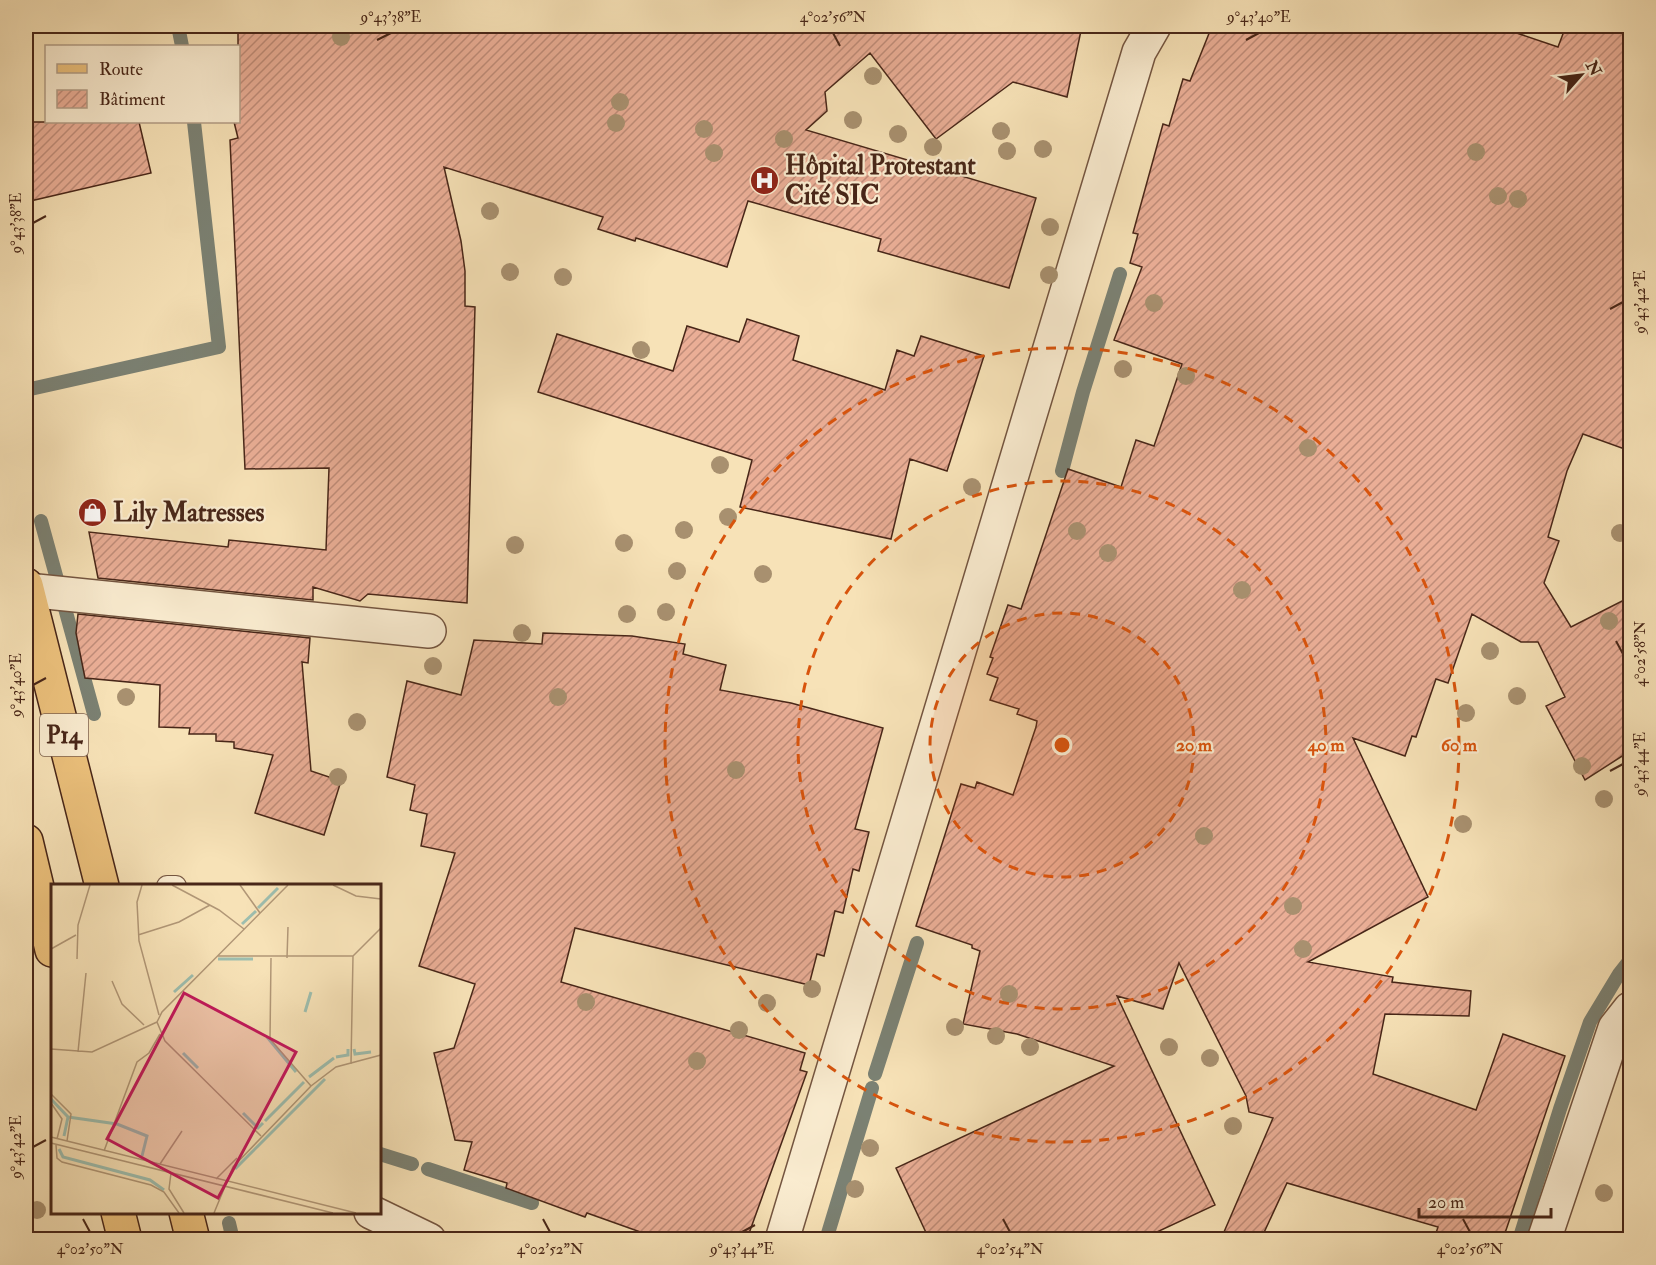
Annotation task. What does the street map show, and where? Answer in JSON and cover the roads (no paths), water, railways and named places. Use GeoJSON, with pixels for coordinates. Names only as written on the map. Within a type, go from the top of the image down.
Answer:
{"type":"FeatureCollection","features":[{"type":"Feature","properties":{"kind":"main road","name":"P14"},"geometry":{"type":"LineString","coordinates":[[26,588],[102,884]]}},
{"type":"Feature","properties":{"kind":"main road"},"geometry":{"type":"LineString","coordinates":[[26,841],[51,946]]}},
{"type":"Feature","properties":{"kind":"main road"},"geometry":{"type":"LineString","coordinates":[[119,1214],[125,1239]]}},
{"type":"Feature","properties":{"kind":"main road"},"geometry":{"type":"LineString","coordinates":[[187,1214],[193,1239]]}},
{"type":"Feature","properties":{"kind":"street"},"geometry":{"type":"LineString","coordinates":[[782,1239],[1139,52],[1154,26]]}},
{"type":"Feature","properties":{"kind":"street"},"geometry":{"type":"LineString","coordinates":[[26,588],[429,631]]}},
{"type":"Feature","properties":{"kind":"street"},"geometry":{"type":"LineString","coordinates":[[1544,1239],[1615,1028],[1630,1009]]}},
{"type":"Feature","properties":{"kind":"street"},"geometry":{"type":"LineString","coordinates":[[375,1214],[429,1239]]}},
{"type":"Feature","properties":{"kind":"waterway"},"geometry":{"type":"LineString","coordinates":[[178,26],[182,45]]}},
{"type":"Feature","properties":{"kind":"waterway"},"geometry":{"type":"LineString","coordinates":[[26,390],[219,347],[194,123]]}},
{"type":"Feature","properties":{"kind":"waterway"},"geometry":{"type":"LineString","coordinates":[[1062,471],[1083,392],[1120,274]]}},
{"type":"Feature","properties":{"kind":"waterway"},"geometry":{"type":"LineString","coordinates":[[41,521],[94,714]]}},
{"type":"Feature","properties":{"kind":"waterway"},"geometry":{"type":"LineString","coordinates":[[875,1074],[917,943]]}},
{"type":"Feature","properties":{"kind":"waterway"},"geometry":{"type":"LineString","coordinates":[[1519,1240],[1590,1022],[1630,960]]}},
{"type":"Feature","properties":{"kind":"waterway"},"geometry":{"type":"LineString","coordinates":[[826,1240],[872,1088]]}},
{"type":"Feature","properties":{"kind":"waterway"},"geometry":{"type":"LineString","coordinates":[[381,1154],[412,1164]]}},
{"type":"Feature","properties":{"kind":"waterway"},"geometry":{"type":"LineString","coordinates":[[428,1169],[532,1203]]}},
{"type":"Feature","properties":{"kind":"waterway"},"geometry":{"type":"LineString","coordinates":[[229,1223],[233,1240]]}},
{"type":"Feature","properties":{"kind":"place","name":"Hôpital Protestant Cité SIC"},"geometry":{"type":"Point","coordinates":[764,180]}},
{"type":"Feature","properties":{"kind":"place","name":"Lily Matresses"},"geometry":{"type":"Point","coordinates":[92,512]}}]}
